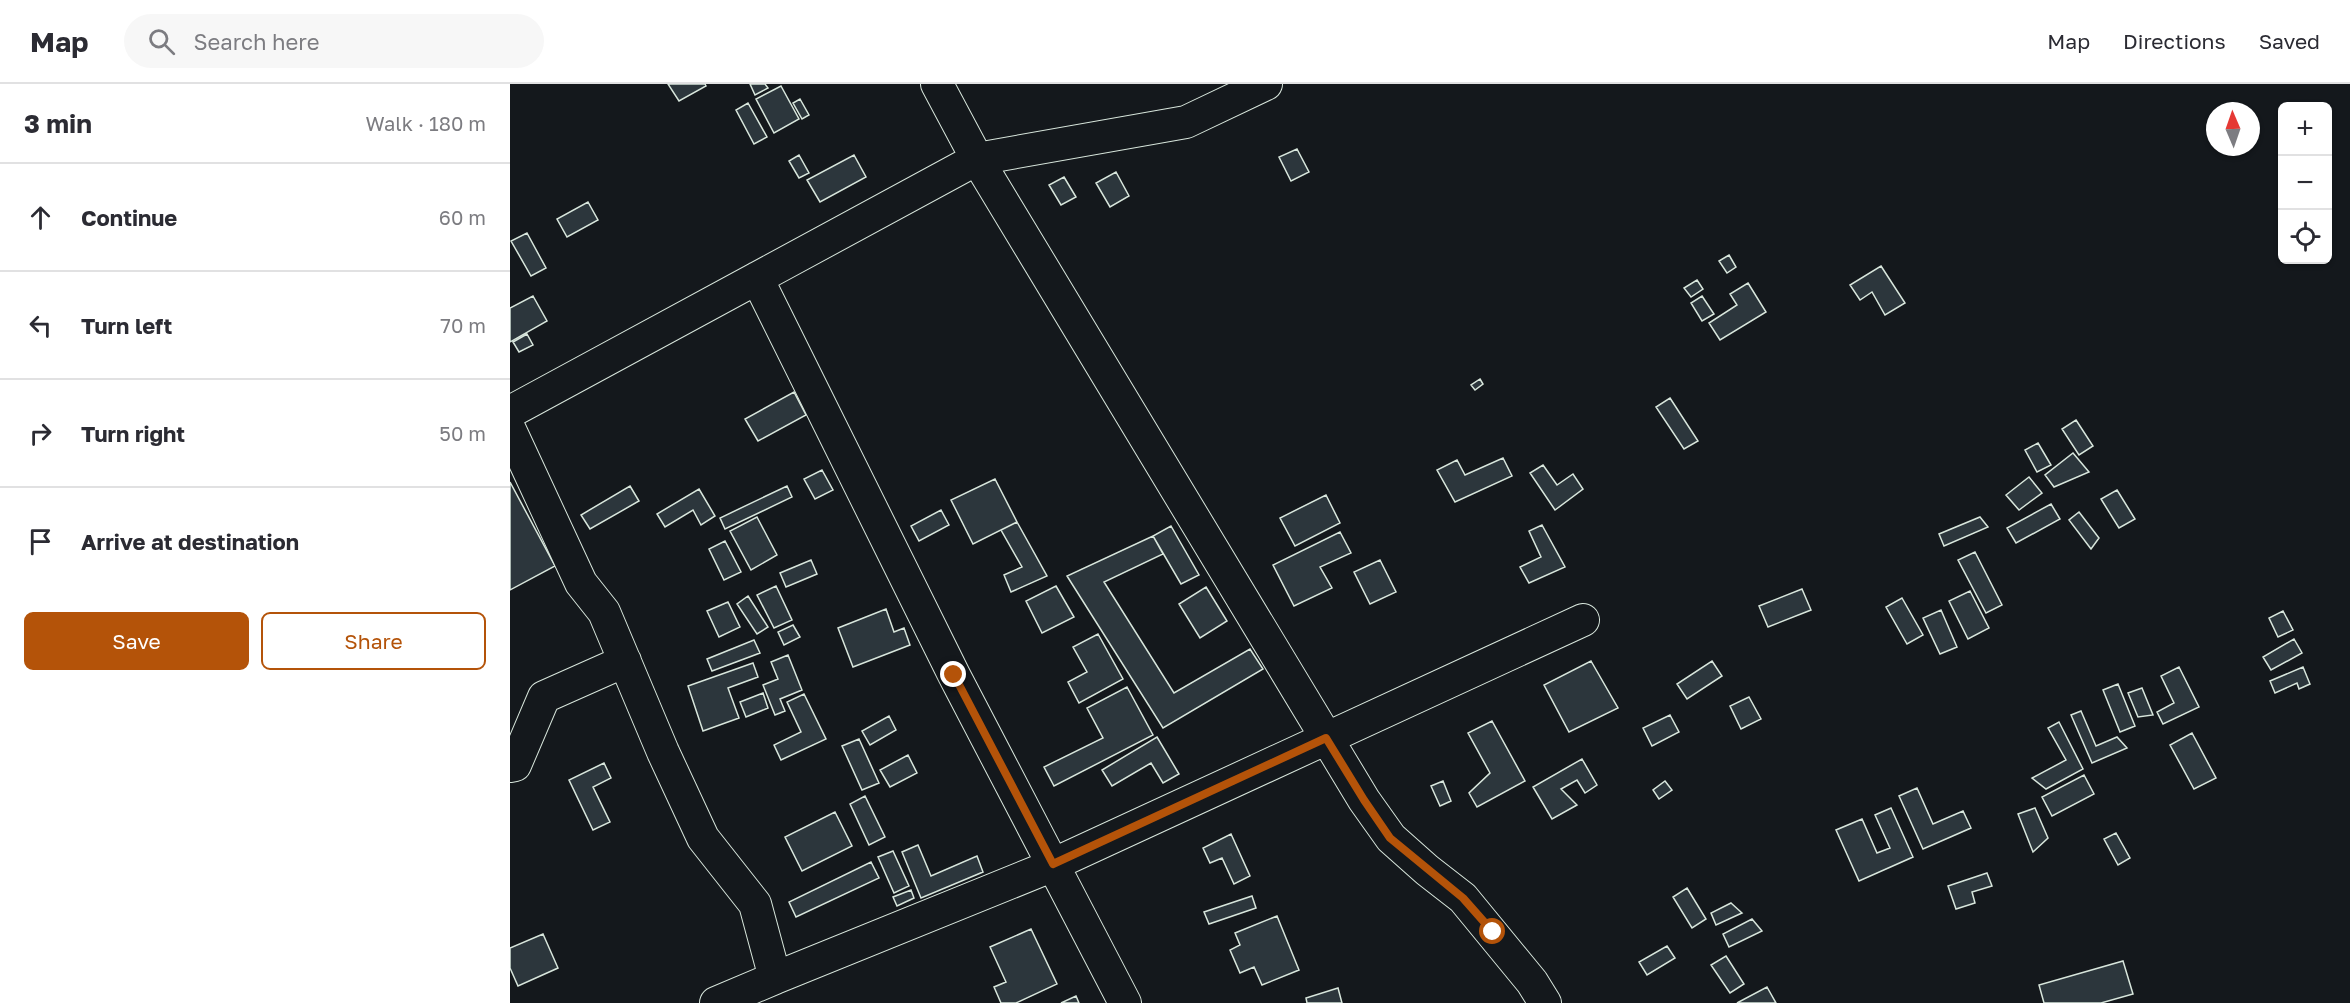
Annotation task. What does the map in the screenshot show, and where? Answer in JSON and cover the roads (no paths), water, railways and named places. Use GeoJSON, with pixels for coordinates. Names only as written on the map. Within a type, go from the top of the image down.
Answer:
{"type":"FeatureCollection","features":[{"type":"Feature","properties":{"kind":"street"},"geometry":{"type":"LineString","coordinates":[[937,84],[977,159],[1364,800],[1390,838],[1463,898],[1525,974],[1545,1003]]}},
{"type":"Feature","properties":{"kind":"street"},"geometry":{"type":"LineString","coordinates":[[510,412],[977,159],[1186,122],[1266,84]]}},
{"type":"Feature","properties":{"kind":"street"},"geometry":{"type":"LineString","coordinates":[[757,278],[948,664],[1125,1003]]}},
{"type":"Feature","properties":{"kind":"street"},"geometry":{"type":"LineString","coordinates":[[510,430],[581,583],[604,612],[703,838],[755,904],[775,978]]}},
{"type":"Feature","properties":{"kind":"street"},"geometry":{"type":"LineString","coordinates":[[716,1003],[1053,864],[1583,620]]}},
{"type":"Feature","properties":{"kind":"street"},"geometry":{"type":"LineString","coordinates":[[510,766],[516,765],[544,697],[625,661]]}}]}
